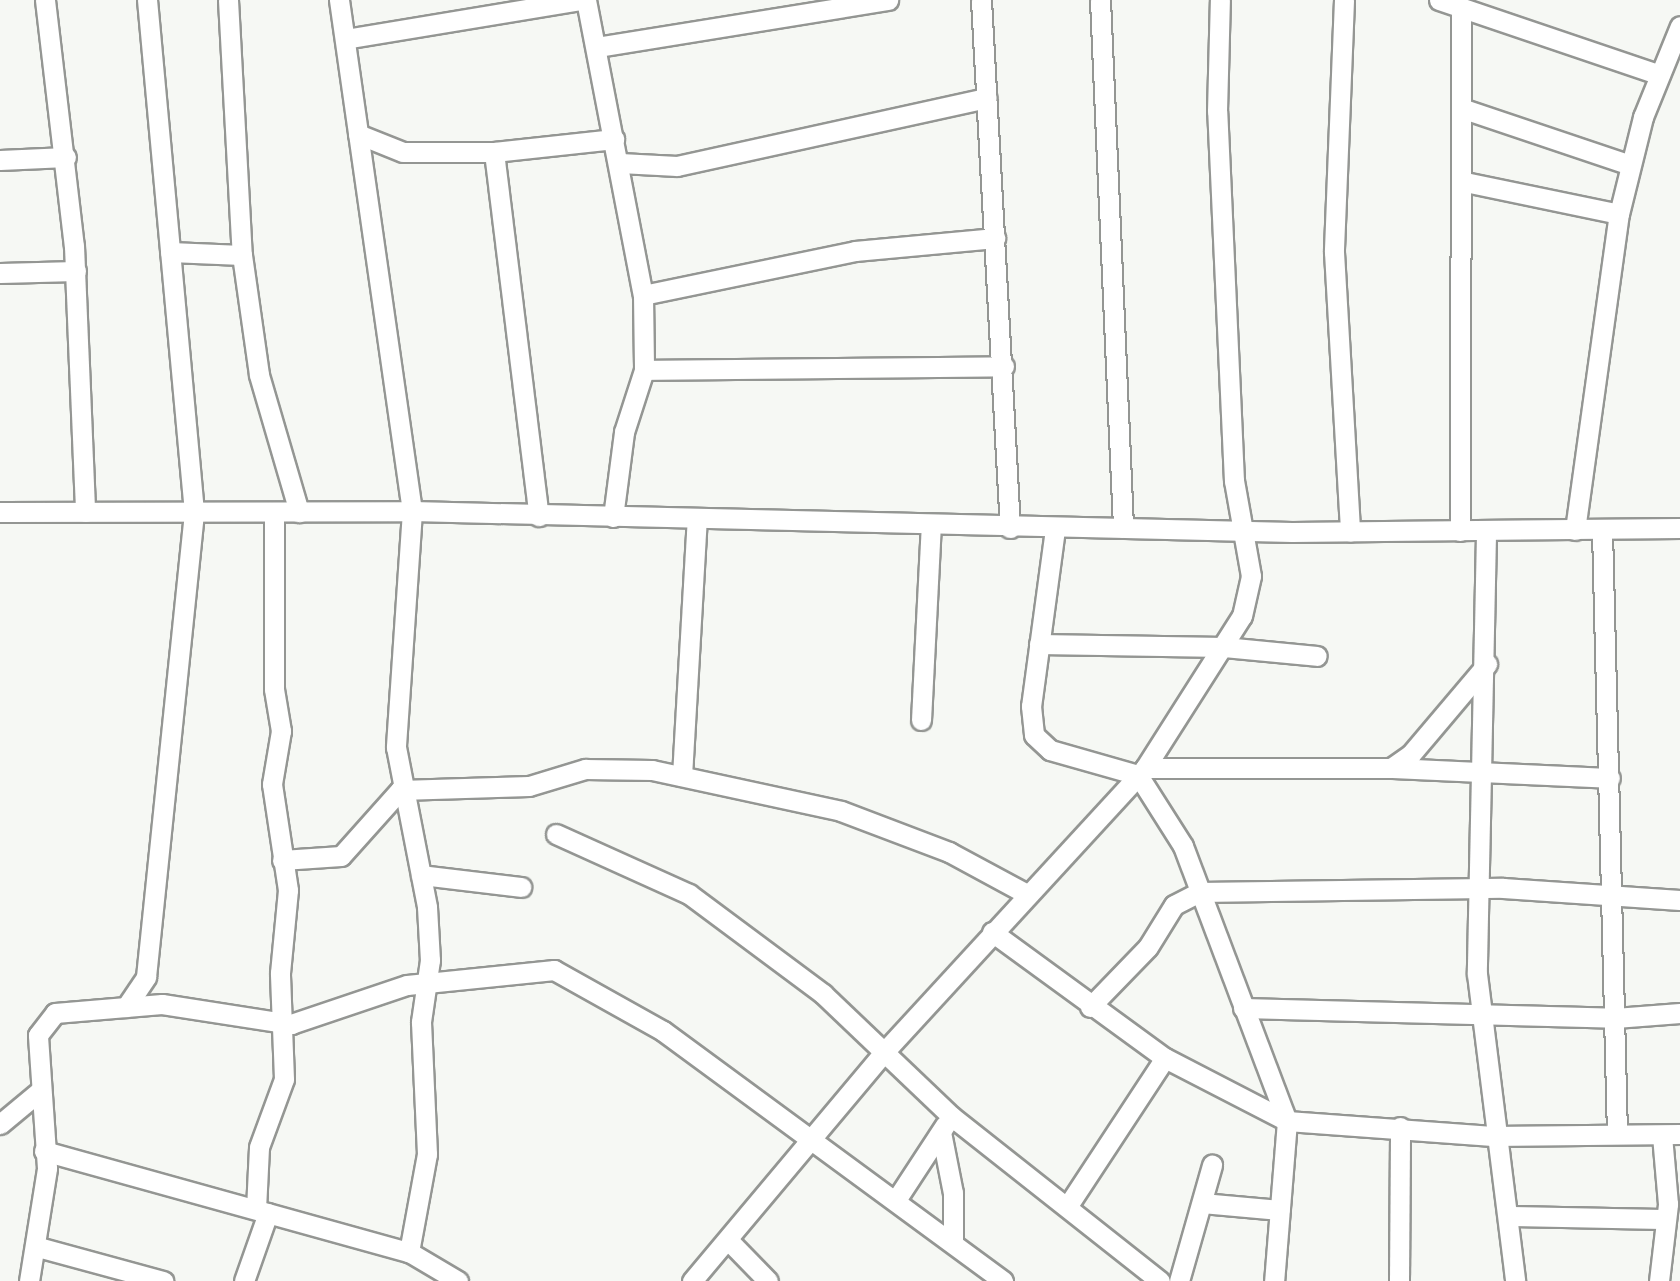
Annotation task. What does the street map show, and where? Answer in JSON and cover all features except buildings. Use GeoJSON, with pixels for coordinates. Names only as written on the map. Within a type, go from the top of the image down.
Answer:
{"type":"FeatureCollection","features":[{"type":"Feature","properties":{"kind":"street"},"geometry":{"type":"LineString","coordinates":[[45,0],[66,157],[76,271],[85,512]]}},
{"type":"Feature","properties":{"kind":"street"},"geometry":{"type":"LineString","coordinates":[[126,1007],[146,977],[194,513],[147,0]]}},
{"type":"Feature","properties":{"kind":"street"},"geometry":{"type":"LineString","coordinates":[[228,0],[242,255],[259,375],[299,512]]}},
{"type":"Feature","properties":{"kind":"street"},"geometry":{"type":"LineString","coordinates":[[339,0],[411,511],[396,747],[400,790],[421,875],[428,981],[422,1022],[427,1154],[409,1252]]}},
{"type":"Feature","properties":{"kind":"street"},"geometry":{"type":"LineString","coordinates":[[345,39],[580,0]]}},
{"type":"Feature","properties":{"kind":"street"},"geometry":{"type":"LineString","coordinates":[[586,0],[620,163],[643,295],[644,370],[624,432],[613,517]]}},
{"type":"Feature","properties":{"kind":"street"},"geometry":{"type":"LineString","coordinates":[[597,47],[888,0]]}},
{"type":"Feature","properties":{"kind":"street"},"geometry":{"type":"LineString","coordinates":[[981,0],[1004,366],[1010,528]]}},
{"type":"Feature","properties":{"kind":"street"},"geometry":{"type":"LineString","coordinates":[[1100,0],[1123,527]]}},
{"type":"Feature","properties":{"kind":"street"},"geometry":{"type":"LineString","coordinates":[[692,1281],[885,1051],[1025,894],[1142,771],[1242,616],[1251,576],[1234,481],[1220,177],[1220,0]]}},
{"type":"Feature","properties":{"kind":"street"},"geometry":{"type":"LineString","coordinates":[[1344,0],[1334,251],[1350,532]]}},
{"type":"Feature","properties":{"kind":"street"},"geometry":{"type":"LineString","coordinates":[[1439,0],[1660,75]]}},
{"type":"Feature","properties":{"kind":"street"},"geometry":{"type":"LineString","coordinates":[[1460,531],[1465,183],[1461,108],[1461,8]]}},
{"type":"Feature","properties":{"kind":"street"},"geometry":{"type":"LineString","coordinates":[[1575,530],[1619,214],[1630,165],[1660,75],[1680,26]]}},
{"type":"Feature","properties":{"kind":"street"},"geometry":{"type":"LineString","coordinates":[[620,163],[677,166],[987,98]]}},
{"type":"Feature","properties":{"kind":"street"},"geometry":{"type":"LineString","coordinates":[[1461,108],[1630,165]]}},
{"type":"Feature","properties":{"kind":"street"},"geometry":{"type":"LineString","coordinates":[[358,134],[403,152],[494,152],[614,139]]}},
{"type":"Feature","properties":{"kind":"street"},"geometry":{"type":"LineString","coordinates":[[494,152],[538,516]]}},
{"type":"Feature","properties":{"kind":"street"},"geometry":{"type":"LineString","coordinates":[[0,160],[66,157]]}},
{"type":"Feature","properties":{"kind":"street"},"geometry":{"type":"LineString","coordinates":[[1465,183],[1619,214]]}},
{"type":"Feature","properties":{"kind":"street"},"geometry":{"type":"LineString","coordinates":[[643,295],[855,251],[996,238]]}},
{"type":"Feature","properties":{"kind":"street"},"geometry":{"type":"LineString","coordinates":[[170,251],[242,255]]}},
{"type":"Feature","properties":{"kind":"street"},"geometry":{"type":"LineString","coordinates":[[2,275],[76,271]]}},
{"type":"Feature","properties":{"kind":"street"},"geometry":{"type":"LineString","coordinates":[[644,370],[1004,366]]}},
{"type":"Feature","properties":{"kind":"street"},"geometry":{"type":"LineString","coordinates":[[0,512],[411,511],[1055,529],[1123,527],[1350,532],[1460,531],[1486,534],[1680,528]]}},
{"type":"Feature","properties":{"kind":"street"},"geometry":{"type":"LineString","coordinates":[[244,1281],[262,1211],[259,1147],[284,1079],[280,1024],[288,891],[272,784],[281,731],[274,689],[274,512]]}},
{"type":"Feature","properties":{"kind":"street"},"geometry":{"type":"LineString","coordinates":[[682,776],[697,519]]}},
{"type":"Feature","properties":{"kind":"street"},"geometry":{"type":"LineString","coordinates":[[921,720],[932,526]]}},
{"type":"Feature","properties":{"kind":"street"},"geometry":{"type":"LineString","coordinates":[[1055,529],[1039,644],[1034,735],[1059,754],[1142,771],[1391,768],[1610,778]]}},
{"type":"Feature","properties":{"kind":"street"},"geometry":{"type":"LineString","coordinates":[[1602,530],[1616,895],[1617,1133]]}},
{"type":"Feature","properties":{"kind":"street"},"geometry":{"type":"LineString","coordinates":[[1486,534],[1488,664],[1477,774],[1478,1010],[1492,1136],[1509,1216],[1515,1281]]}},
{"type":"Feature","properties":{"kind":"street"},"geometry":{"type":"LineString","coordinates":[[1039,644],[1224,647],[1317,656]]}},
{"type":"Feature","properties":{"kind":"street"},"geometry":{"type":"LineString","coordinates":[[1391,768],[1411,754],[1488,664]]}},
{"type":"Feature","properties":{"kind":"street"},"geometry":{"type":"LineString","coordinates":[[282,860],[341,856],[400,790],[529,786],[619,767],[682,776],[841,811],[949,852],[1025,894]]}},
{"type":"Feature","properties":{"kind":"street"},"geometry":{"type":"LineString","coordinates":[[1142,771],[1169,818],[1287,1121],[1274,1281]]}},
{"type":"Feature","properties":{"kind":"street"},"geometry":{"type":"LineString","coordinates":[[556,834],[689,894],[822,994],[885,1051],[946,1124],[1067,1208],[1160,1281]]}},
{"type":"Feature","properties":{"kind":"street"},"geometry":{"type":"LineString","coordinates":[[421,875],[521,887]]}},
{"type":"Feature","properties":{"kind":"street"},"geometry":{"type":"LineString","coordinates":[[1090,1007],[1148,947],[1174,905],[1199,892],[1479,888],[1680,900]]}},
{"type":"Feature","properties":{"kind":"street"},"geometry":{"type":"LineString","coordinates":[[992,932],[1090,1007],[1165,1058],[1287,1121],[1400,1127],[1492,1136],[1617,1133],[1671,1135],[1659,1281]]}},
{"type":"Feature","properties":{"kind":"street"},"geometry":{"type":"LineString","coordinates":[[29,1281],[38,1247],[46,1160],[38,1035],[44,1021],[69,1008],[162,1004],[280,1024],[428,981],[564,972],[663,1031],[953,1241],[1003,1281]]}},
{"type":"Feature","properties":{"kind":"street"},"geometry":{"type":"LineString","coordinates":[[146,977],[162,1004]]}},
{"type":"Feature","properties":{"kind":"street"},"geometry":{"type":"LineString","coordinates":[[1243,1008],[1478,1010],[1615,1018],[1680,1013]]}},
{"type":"Feature","properties":{"kind":"street"},"geometry":{"type":"LineString","coordinates":[[1067,1208],[1165,1058]]}},
{"type":"Feature","properties":{"kind":"street"},"geometry":{"type":"LineString","coordinates":[[0,1124],[41,1090]]}},
{"type":"Feature","properties":{"kind":"street"},"geometry":{"type":"LineString","coordinates":[[896,1200],[946,1124]]}},
{"type":"Feature","properties":{"kind":"street"},"geometry":{"type":"LineString","coordinates":[[946,1124],[952,1185],[953,1241]]}},
{"type":"Feature","properties":{"kind":"street"},"geometry":{"type":"LineString","coordinates":[[1399,1281],[1400,1127]]}},
{"type":"Feature","properties":{"kind":"street"},"geometry":{"type":"LineString","coordinates":[[46,1160],[73,1156],[188,1195],[262,1211],[409,1252],[458,1281]]}},
{"type":"Feature","properties":{"kind":"street"},"geometry":{"type":"LineString","coordinates":[[1179,1281],[1212,1165]]}},
{"type":"Feature","properties":{"kind":"street"},"geometry":{"type":"LineString","coordinates":[[1202,1203],[1280,1210]]}},
{"type":"Feature","properties":{"kind":"street"},"geometry":{"type":"LineString","coordinates":[[1509,1216],[1665,1219]]}},
{"type":"Feature","properties":{"kind":"street"},"geometry":{"type":"LineString","coordinates":[[728,1240],[768,1281]]}},
{"type":"Feature","properties":{"kind":"street"},"geometry":{"type":"LineString","coordinates":[[38,1247],[163,1281]]}}]}
